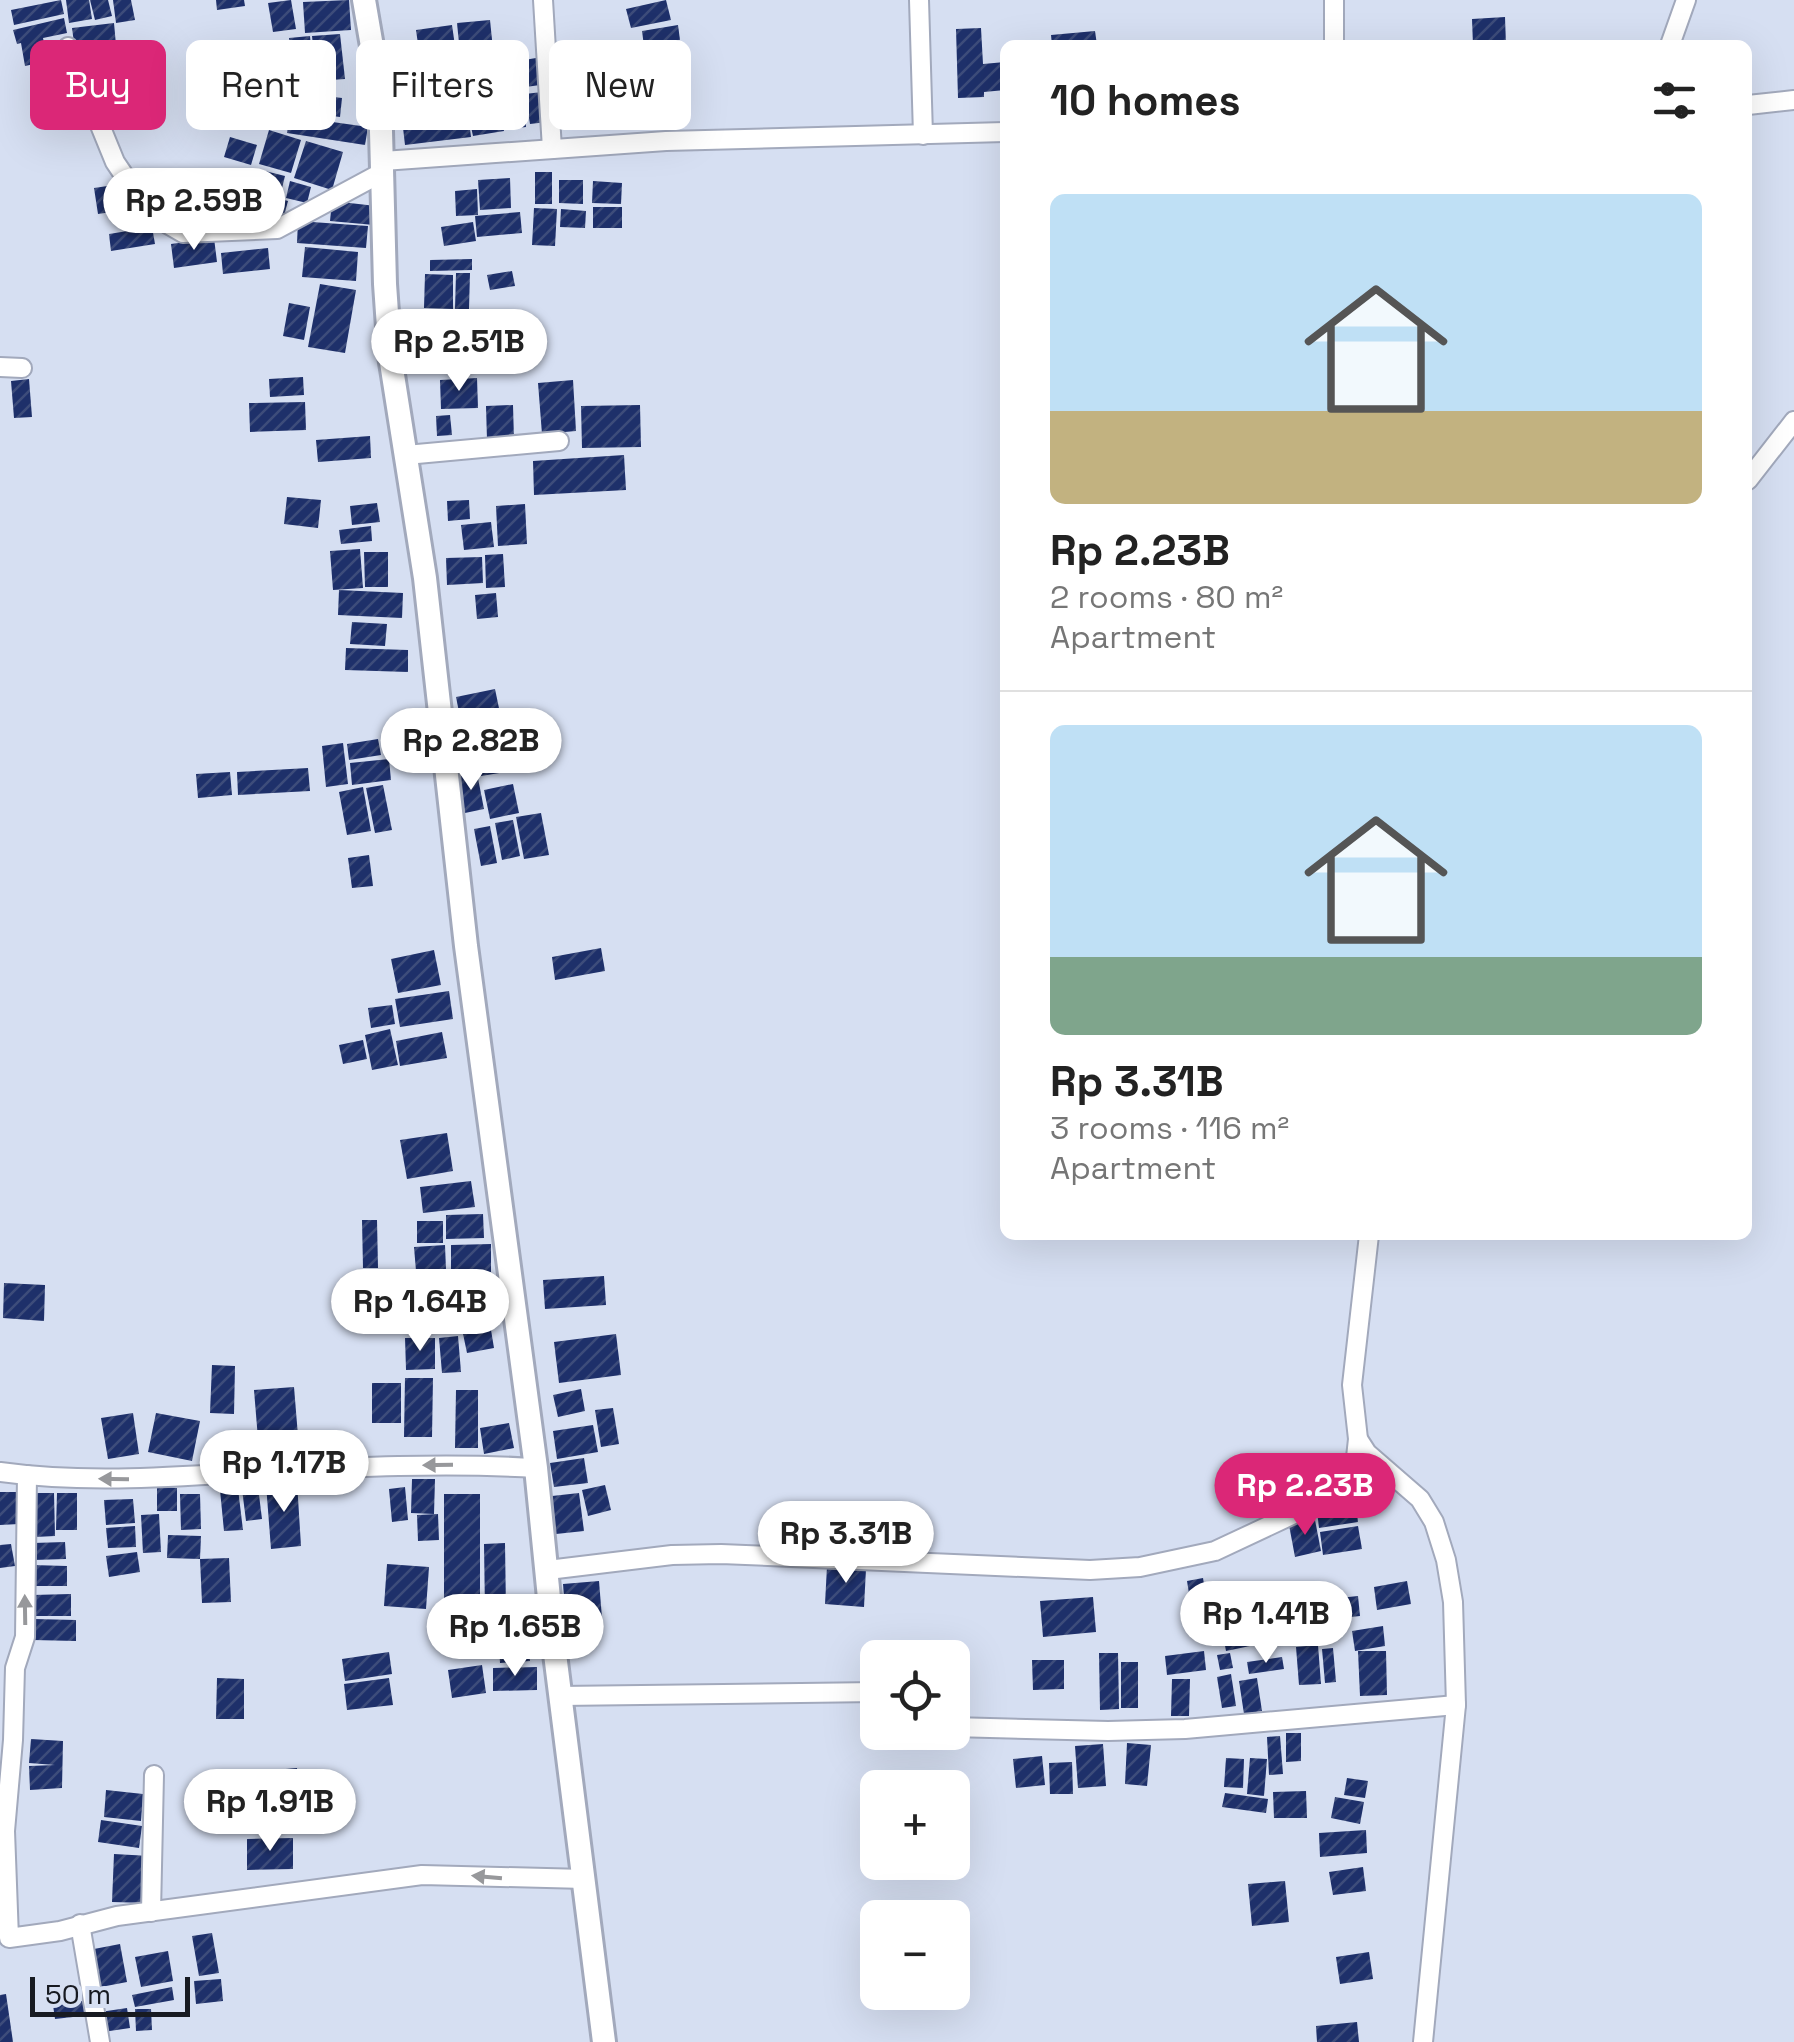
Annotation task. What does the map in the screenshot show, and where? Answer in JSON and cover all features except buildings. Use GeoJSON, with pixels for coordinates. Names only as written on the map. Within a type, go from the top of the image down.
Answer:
{"type":"FeatureCollection","features":[{"type":"Feature","properties":{"kind":"street"},"geometry":{"type":"LineString","coordinates":[[364,0],[380,93],[387,320],[425,578],[466,946],[536,1468],[604,2042]]}},
{"type":"Feature","properties":{"kind":"street"},"geometry":{"type":"LineString","coordinates":[[543,0],[552,149]]}},
{"type":"Feature","properties":{"kind":"street"},"geometry":{"type":"LineString","coordinates":[[919,0],[922,135]]}},
{"type":"Feature","properties":{"kind":"street"},"geometry":{"type":"LineString","coordinates":[[1334,0],[1334,40]]}},
{"type":"Feature","properties":{"kind":"street"},"geometry":{"type":"LineString","coordinates":[[1672,40],[1686,0]]}},
{"type":"Feature","properties":{"kind":"street"},"geometry":{"type":"LineString","coordinates":[[1752,104],[1794,100]]}},
{"type":"Feature","properties":{"kind":"street"},"geometry":{"type":"LineString","coordinates":[[102,130],[115,162],[142,202],[156,218],[183,233],[277,228],[383,166],[666,141],[1000,132]]}},
{"type":"Feature","properties":{"kind":"street"},"geometry":{"type":"LineString","coordinates":[[0,366],[22,368]]}},
{"type":"Feature","properties":{"kind":"street"},"geometry":{"type":"LineString","coordinates":[[1752,475],[1794,421]]}},
{"type":"Feature","properties":{"kind":"street"},"geometry":{"type":"LineString","coordinates":[[406,454],[560,441]]}},
{"type":"Feature","properties":{"kind":"street"},"geometry":{"type":"LineString","coordinates":[[548,1570],[672,1555],[722,1554],[1090,1570],[1178,1560],[1215,1551],[1344,1491],[1354,1476],[1358,1439],[1352,1385],[1368,1240]]}},
{"type":"Feature","properties":{"kind":"street"},"geometry":{"type":"LineString","coordinates":[[1358,1439],[1367,1453],[1420,1500],[1434,1522],[1453,1602],[1456,1705],[1424,2042]]}},
{"type":"Feature","properties":{"kind":"street"},"geometry":{"type":"LineString","coordinates":[[0,1472],[150,1479],[380,1466],[476,1464],[536,1468]]}},
{"type":"Feature","properties":{"kind":"street"},"geometry":{"type":"LineString","coordinates":[[27,1475],[25,1637],[15,1668],[14,1740],[4,1831],[4,1938],[60,1932],[80,1924],[151,1912],[422,1876],[584,1879]]}},
{"type":"Feature","properties":{"kind":"street"},"geometry":{"type":"LineString","coordinates":[[560,1696],[860,1692]]}},
{"type":"Feature","properties":{"kind":"street"},"geometry":{"type":"LineString","coordinates":[[970,1727],[1186,1729],[1456,1705]]}},
{"type":"Feature","properties":{"kind":"street"},"geometry":{"type":"LineString","coordinates":[[151,1912],[154,1775]]}},
{"type":"Feature","properties":{"kind":"street"},"geometry":{"type":"LineString","coordinates":[[80,1924],[100,2042]]}}]}
